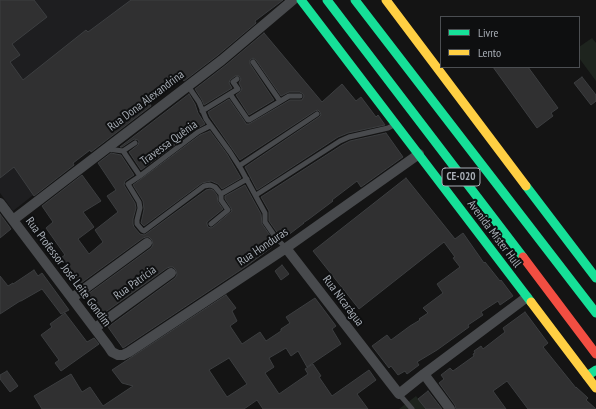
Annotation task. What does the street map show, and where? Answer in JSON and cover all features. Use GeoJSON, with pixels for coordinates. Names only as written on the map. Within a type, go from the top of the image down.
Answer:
{"type":"FeatureCollection","features":[{"type":"Feature","properties":{"kind":"main road","name":"Avenida Mister Hull"},"geometry":{"type":"LineString","coordinates":[[301,0],[596,388]]}},
{"type":"Feature","properties":{"kind":"main road","name":"Avenida Mister Hull"},"geometry":{"type":"LineString","coordinates":[[327,0],[596,354]]}},
{"type":"Feature","properties":{"kind":"main road","name":"CE-020"},"geometry":{"type":"LineString","coordinates":[[355,0],[596,313]]}},
{"type":"Feature","properties":{"kind":"main road"},"geometry":{"type":"LineString","coordinates":[[386,0],[596,278]]}},
{"type":"Feature","properties":{"kind":"main road"},"geometry":{"type":"LineString","coordinates":[[587,376],[596,370]]}},
{"type":"Feature","properties":{"kind":"street","name":"Rua Dona Alexandrina"},"geometry":{"type":"LineString","coordinates":[[12,220],[222,60],[293,0]]}},
{"type":"Feature","properties":{"kind":"street","name":"Rua Honduras"},"geometry":{"type":"LineString","coordinates":[[118,355],[124,355],[129,352],[286,248],[419,154]]}},
{"type":"Feature","properties":{"kind":"street","name":"Rua Professor José Leite Gondim"},"geometry":{"type":"LineString","coordinates":[[0,203],[112,352],[118,355]]}},
{"type":"Feature","properties":{"kind":"street"},"geometry":{"type":"LineString","coordinates":[[72,298],[147,243]]}},
{"type":"Feature","properties":{"kind":"street","name":"Rua Nicarágua"},"geometry":{"type":"LineString","coordinates":[[286,248],[399,394]]}},
{"type":"Feature","properties":{"kind":"street","name":"Rua Patrícia"},"geometry":{"type":"LineString","coordinates":[[95,328],[172,273]]}},
{"type":"Feature","properties":{"kind":"street"},"geometry":{"type":"LineString","coordinates":[[399,394],[527,297]]}},
{"type":"Feature","properties":{"kind":"street"},"geometry":{"type":"LineString","coordinates":[[424,374],[450,409]]}},
{"type":"Feature","properties":{"kind":"lane"},"geometry":{"type":"LineString","coordinates":[[253,62],[280,101]]}},
{"type":"Feature","properties":{"kind":"lane"},"geometry":{"type":"LineString","coordinates":[[202,111],[238,89],[233,82],[237,79]]}},
{"type":"Feature","properties":{"kind":"lane","name":"Rua Nicarágua"},"geometry":{"type":"LineString","coordinates":[[188,86],[210,126],[230,152],[247,179],[265,213],[265,222],[276,238],[286,248]]}},
{"type":"Feature","properties":{"kind":"lane"},"geometry":{"type":"LineString","coordinates":[[230,94],[248,120],[289,96],[300,96]]}},
{"type":"Feature","properties":{"kind":"lane"},"geometry":{"type":"LineString","coordinates":[[239,166],[317,114]]}},
{"type":"Feature","properties":{"kind":"lane"},"geometry":{"type":"LineString","coordinates":[[256,195],[340,141],[349,137],[388,128],[396,124]]}},
{"type":"Feature","properties":{"kind":"lane","name":"Travessa Quênia"},"geometry":{"type":"LineString","coordinates":[[210,126],[198,132],[128,184],[139,202],[137,224],[144,231],[208,185],[213,186],[221,194]]}},
{"type":"Feature","properties":{"kind":"lane"},"geometry":{"type":"LineString","coordinates":[[105,149],[123,151],[135,143]]}},
{"type":"Feature","properties":{"kind":"lane"},"geometry":{"type":"LineString","coordinates":[[123,151],[140,176]]}},
{"type":"Feature","properties":{"kind":"lane"},"geometry":{"type":"LineString","coordinates":[[211,224],[228,210],[221,200],[221,194],[247,179]]}},
{"type":"Feature","properties":{"kind":"lane"},"geometry":{"type":"LineString","coordinates":[[399,394],[412,409]]}},
{"type":"Feature","properties":{"kind":"shaded area"},"geometry":{"type":"Polygon","coordinates":[[[0,0],[282,0],[13,211],[0,193],[0,0]]]}},
{"type":"Feature","properties":{"kind":"shaded area"},"geometry":{"type":"Polygon","coordinates":[[[592,38],[596,43],[596,81],[580,59],[580,46],[592,38]]]}},
{"type":"Feature","properties":{"kind":"shaded area"},"geometry":{"type":"Polygon","coordinates":[[[416,396],[426,409],[399,409],[416,396]]]}},
{"type":"Feature","properties":{"kind":"building"},"geometry":{"type":"Polygon","coordinates":[[[0,0],[34,0],[47,17],[12,44],[20,55],[10,62],[23,80],[86,30],[88,32],[131,0],[283,0],[255,21],[256,23],[184,81],[180,77],[148,100],[151,106],[91,152],[90,150],[73,163],[74,165],[34,196],[14,167],[0,178],[0,0]]]}},
{"type":"Feature","properties":{"kind":"building"},"geometry":{"type":"Polygon","coordinates":[[[264,33],[322,102],[342,84],[356,101],[361,97],[376,117],[378,115],[385,125],[348,133],[338,137],[257,190],[245,167],[319,117],[321,115],[320,112],[318,110],[315,111],[240,160],[208,112],[229,99],[246,124],[249,124],[290,100],[302,100],[304,96],[303,94],[300,92],[289,92],[281,96],[256,60],[253,58],[250,60],[250,64],[274,100],[249,115],[236,95],[242,89],[239,83],[241,79],[239,76],[235,76],[230,80],[229,83],[232,88],[204,105],[195,89],[264,33]]]}},
{"type":"Feature","properties":{"kind":"building"},"geometry":{"type":"Polygon","coordinates":[[[494,68],[529,68],[558,108],[551,113],[553,116],[537,128],[494,68]]]}},
{"type":"Feature","properties":{"kind":"building"},"geometry":{"type":"Polygon","coordinates":[[[582,77],[596,95],[596,101],[591,105],[574,83],[582,77]]]}},
{"type":"Feature","properties":{"kind":"building"},"geometry":{"type":"Polygon","coordinates":[[[189,94],[205,124],[141,170],[129,152],[138,145],[138,140],[134,139],[120,147],[189,94]]]}},
{"type":"Feature","properties":{"kind":"building"},"geometry":{"type":"Polygon","coordinates":[[[210,131],[227,154],[241,178],[222,189],[218,184],[211,181],[202,183],[144,226],[141,223],[144,209],[143,201],[133,185],[200,135],[210,131]]]}},
{"type":"Feature","properties":{"kind":"building"},"geometry":{"type":"Polygon","coordinates":[[[386,133],[403,157],[361,187],[357,181],[283,239],[279,235],[269,221],[269,211],[261,197],[342,145],[350,141],[386,133]]]}},
{"type":"Feature","properties":{"kind":"building"},"geometry":{"type":"Polygon","coordinates":[[[111,153],[121,155],[134,175],[125,181],[124,185],[135,203],[136,208],[133,224],[140,234],[146,234],[206,190],[210,189],[217,195],[218,202],[223,209],[207,222],[208,227],[211,228],[232,211],[225,199],[225,196],[245,185],[261,214],[262,224],[276,244],[248,265],[123,348],[108,327],[175,278],[177,275],[176,270],[173,267],[167,268],[100,316],[95,311],[99,308],[88,294],[151,248],[153,245],[152,240],[149,237],[143,238],[77,286],[68,274],[72,271],[62,257],[65,255],[46,228],[53,222],[42,206],[82,175],[101,201],[83,212],[94,227],[78,239],[89,254],[103,242],[95,230],[118,212],[107,196],[116,190],[98,163],[111,153]]]}},
{"type":"Feature","properties":{"kind":"building"},"geometry":{"type":"Polygon","coordinates":[[[406,178],[455,239],[463,233],[484,263],[485,262],[500,281],[501,280],[513,296],[500,305],[498,301],[481,312],[483,315],[468,325],[469,327],[437,350],[417,362],[419,365],[407,374],[405,371],[398,375],[391,366],[389,368],[372,346],[387,335],[391,340],[428,313],[423,308],[443,293],[437,284],[460,267],[453,258],[455,257],[444,242],[359,309],[313,251],[406,178]]]}},
{"type":"Feature","properties":{"kind":"building"},"geometry":{"type":"Polygon","coordinates":[[[0,214],[11,229],[0,238],[0,214]]]}},
{"type":"Feature","properties":{"kind":"building"},"geometry":{"type":"Polygon","coordinates":[[[282,265],[289,274],[281,280],[275,271],[282,265]]]}},
{"type":"Feature","properties":{"kind":"building"},"geometry":{"type":"Polygon","coordinates":[[[34,270],[38,276],[42,273],[69,310],[61,314],[42,289],[0,314],[0,276],[8,286],[34,270]]]}},
{"type":"Feature","properties":{"kind":"building"},"geometry":{"type":"Polygon","coordinates":[[[226,295],[236,308],[232,311],[237,321],[230,326],[242,344],[260,332],[266,341],[290,323],[286,317],[315,298],[336,326],[332,329],[341,344],[307,367],[298,351],[291,356],[286,348],[269,358],[274,367],[265,373],[279,394],[308,374],[305,369],[313,364],[321,376],[319,377],[332,396],[369,370],[376,380],[357,394],[368,409],[263,409],[257,400],[244,409],[42,409],[34,396],[71,374],[82,392],[90,387],[103,406],[133,386],[122,383],[112,370],[226,295]],[[229,358],[209,370],[227,397],[247,384],[229,358]]]}},
{"type":"Feature","properties":{"kind":"building"},"geometry":{"type":"Polygon","coordinates":[[[525,312],[548,343],[543,347],[576,388],[588,398],[586,400],[596,409],[528,409],[507,381],[493,391],[506,409],[456,409],[455,405],[439,383],[444,379],[441,375],[450,368],[453,371],[474,356],[474,351],[481,346],[483,349],[505,332],[503,328],[525,312]]]}},
{"type":"Feature","properties":{"kind":"building"},"geometry":{"type":"Polygon","coordinates":[[[65,313],[87,342],[94,338],[99,344],[61,371],[55,363],[59,360],[41,335],[52,327],[50,324],[65,313]]]}},
{"type":"Feature","properties":{"kind":"building"},"geometry":{"type":"Polygon","coordinates":[[[7,371],[18,386],[10,392],[0,379],[0,375],[7,371]]]}},
{"type":"Feature","properties":{"kind":"building"},"geometry":{"type":"Polygon","coordinates":[[[428,391],[442,409],[426,409],[418,399],[428,391]]]}},
{"type":"Feature","properties":{"kind":"traffic: fast"},"geometry":{"type":"LineString","coordinates":[[301,0],[531,302]]}},
{"type":"Feature","properties":{"kind":"traffic: fast"},"geometry":{"type":"LineString","coordinates":[[327,0],[523,257]]}},
{"type":"Feature","properties":{"kind":"traffic: fast"},"geometry":{"type":"LineString","coordinates":[[355,0],[596,313]]}},
{"type":"Feature","properties":{"kind":"traffic: fast"},"geometry":{"type":"LineString","coordinates":[[526,186],[596,278]]}},
{"type":"Feature","properties":{"kind":"traffic: fast"},"geometry":{"type":"LineString","coordinates":[[587,376],[596,370]]}},
{"type":"Feature","properties":{"kind":"traffic: slow"},"geometry":{"type":"LineString","coordinates":[[386,0],[526,186]]}},
{"type":"Feature","properties":{"kind":"traffic: slow"},"geometry":{"type":"LineString","coordinates":[[531,302],[596,388]]}},
{"type":"Feature","properties":{"kind":"traffic: jam"},"geometry":{"type":"LineString","coordinates":[[523,257],[596,354]]}}]}
